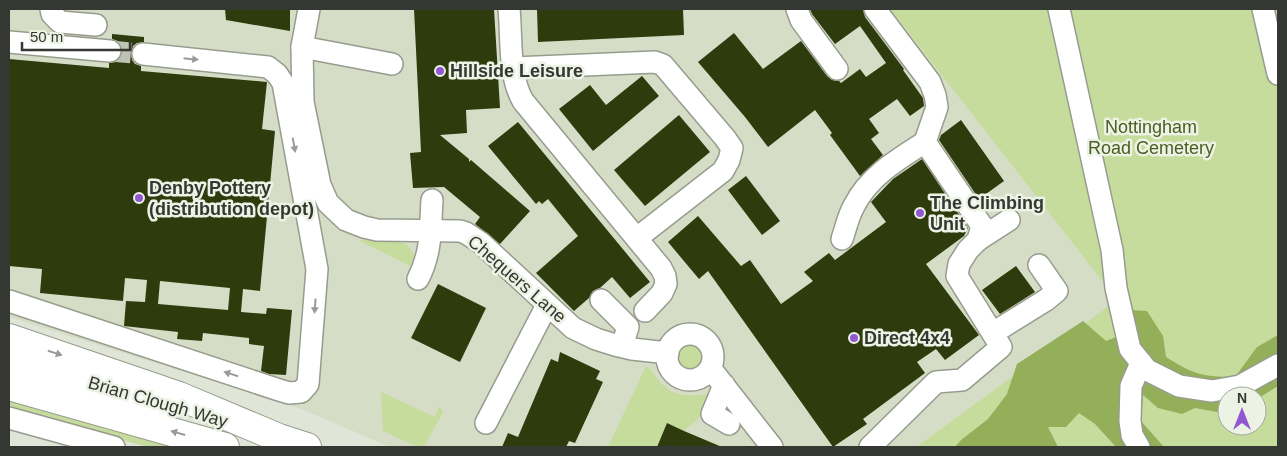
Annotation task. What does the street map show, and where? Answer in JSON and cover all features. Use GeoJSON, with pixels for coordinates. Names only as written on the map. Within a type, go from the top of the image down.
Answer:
{"type":"FeatureCollection","features":[{"type":"Feature","properties":{"kind":"highway"},"geometry":{"type":"LineString","coordinates":[[9,338],[179,396],[279,438]]}},
{"type":"Feature","properties":{"kind":"highway","name":"Brian Clough Way"},"geometry":{"type":"LineString","coordinates":[[9,386],[225,447]]}},
{"type":"Feature","properties":{"kind":"highway","name":"Brian Clough Way"},"geometry":{"type":"LineString","coordinates":[[279,438],[307,447]]}},
{"type":"Feature","properties":{"kind":"main road","name":"Brian Clough Way"},"geometry":{"type":"LineString","coordinates":[[9,360],[77,378],[279,438]]}},
{"type":"Feature","properties":{"kind":"street"},"geometry":{"type":"LineString","coordinates":[[51,9],[52,14],[60,22],[96,25]]}},
{"type":"Feature","properties":{"kind":"street","name":"Chequers Lane"},"geometry":{"type":"LineString","coordinates":[[309,9],[302,47],[303,102],[320,185],[328,203],[346,220],[364,227],[389,230],[460,231],[481,244],[562,319],[582,333],[632,349],[668,353]]}},
{"type":"Feature","properties":{"kind":"street"},"geometry":{"type":"LineString","coordinates":[[509,9],[517,90],[524,101],[638,238],[665,276],[666,284],[662,293],[644,311]]}},
{"type":"Feature","properties":{"kind":"street"},"geometry":{"type":"LineString","coordinates":[[797,9],[801,20],[837,69]]}},
{"type":"Feature","properties":{"kind":"street"},"geometry":{"type":"LineString","coordinates":[[842,239],[854,206],[872,181],[898,159],[925,142],[937,107],[930,82],[875,9]]}},
{"type":"Feature","properties":{"kind":"street"},"geometry":{"type":"LineString","coordinates":[[1059,9],[1112,250],[1116,288],[1130,349],[1147,370],[1180,386],[1212,391],[1240,386],[1278,365]]}},
{"type":"Feature","properties":{"kind":"street"},"geometry":{"type":"LineString","coordinates":[[1263,9],[1278,74]]}},
{"type":"Feature","properties":{"kind":"street"},"geometry":{"type":"LineString","coordinates":[[9,42],[110,51]]}},
{"type":"Feature","properties":{"kind":"street"},"geometry":{"type":"LineString","coordinates":[[302,47],[392,64]]}},
{"type":"Feature","properties":{"kind":"street"},"geometry":{"type":"LineString","coordinates":[[9,301],[289,393],[301,392],[308,384],[317,268],[282,83],[277,74],[268,67],[143,54]]}},
{"type":"Feature","properties":{"kind":"street"},"geometry":{"type":"LineString","coordinates":[[514,68],[655,62],[663,65],[725,138],[732,148],[729,160],[723,171],[638,238]]}},
{"type":"Feature","properties":{"kind":"street"},"geometry":{"type":"LineString","coordinates":[[870,447],[936,382],[962,380],[1001,347],[956,276],[959,264],[968,250],[991,229],[928,149],[925,142]]}},
{"type":"Feature","properties":{"kind":"street"},"geometry":{"type":"LineString","coordinates":[[418,279],[425,264],[429,248],[432,200]]}},
{"type":"Feature","properties":{"kind":"street"},"geometry":{"type":"LineString","coordinates":[[993,332],[1046,300],[1057,290],[1039,265]]}},
{"type":"Feature","properties":{"kind":"street"},"geometry":{"type":"LineString","coordinates":[[601,300],[628,327],[622,346]]}},
{"type":"Feature","properties":{"kind":"street"},"geometry":{"type":"LineString","coordinates":[[486,424],[547,305]]}},
{"type":"Feature","properties":{"kind":"street"},"geometry":{"type":"LineString","coordinates":[[687,334],[701,337],[707,341],[713,354],[711,369],[700,378],[686,380],[674,373],[670,367],[668,353],[674,341],[680,337],[687,334]]}},
{"type":"Feature","properties":{"kind":"street"},"geometry":{"type":"LineString","coordinates":[[1139,447],[1132,435],[1130,421],[1131,386],[1141,363]]}},
{"type":"Feature","properties":{"kind":"street"},"geometry":{"type":"LineString","coordinates":[[711,369],[772,447]]}},
{"type":"Feature","properties":{"kind":"street"},"geometry":{"type":"LineString","coordinates":[[724,385],[712,414],[729,424]]}},
{"type":"Feature","properties":{"kind":"street"},"geometry":{"type":"LineString","coordinates":[[9,418],[62,440],[114,447]]}},
{"type":"Feature","properties":{"kind":"shaded area"},"geometry":{"type":"Polygon","coordinates":[[[9,9],[890,9],[1117,300],[916,447],[390,447],[304,410],[9,317],[9,9]]]}},
{"type":"Feature","properties":{"kind":"green space","name":"Nottingham Road Cemetery"},"geometry":{"type":"Polygon","coordinates":[[[890,9],[1278,9],[1278,447],[916,447],[1117,300],[890,9]]]}},
{"type":"Feature","properties":{"kind":"green space"},"geometry":{"type":"Polygon","coordinates":[[[358,240],[399,241],[407,245],[415,256],[414,268],[358,240]]]}},
{"type":"Feature","properties":{"kind":"green space"},"geometry":{"type":"Polygon","coordinates":[[[1130,310],[1147,311],[1163,336],[1166,357],[1191,371],[1206,375],[1235,377],[1257,347],[1278,335],[1278,386],[1267,393],[1267,386],[1217,386],[1217,412],[1195,408],[1182,414],[1158,408],[1143,395],[1141,421],[1164,447],[1116,447],[1095,424],[1079,413],[1066,427],[1048,427],[1058,447],[955,447],[988,419],[1007,394],[1017,364],[1083,321],[1106,341],[1121,335],[1130,310]]]}},
{"type":"Feature","properties":{"kind":"green space"},"geometry":{"type":"Polygon","coordinates":[[[691,344],[701,348],[705,358],[701,368],[691,372],[681,368],[677,358],[681,348],[691,344]]]}},
{"type":"Feature","properties":{"kind":"green space"},"geometry":{"type":"Polygon","coordinates":[[[646,366],[664,386],[675,393],[682,395],[715,394],[704,413],[684,431],[667,423],[657,447],[608,447],[646,366]]]}},
{"type":"Feature","properties":{"kind":"green space"},"geometry":{"type":"Polygon","coordinates":[[[381,392],[435,417],[439,406],[443,412],[424,447],[418,447],[383,431],[381,392]]]}},
{"type":"Feature","properties":{"kind":"green space"},"geometry":{"type":"Polygon","coordinates":[[[9,397],[184,447],[148,447],[9,409],[9,397]]]}},
{"type":"Feature","properties":{"kind":"building"},"geometry":{"type":"Polygon","coordinates":[[[225,9],[290,9],[290,31],[226,20],[225,9]]]}},
{"type":"Feature","properties":{"kind":"building"},"geometry":{"type":"Polygon","coordinates":[[[414,9],[494,9],[500,108],[466,110],[467,133],[440,135],[469,159],[469,162],[471,160],[530,211],[500,244],[475,224],[480,217],[444,187],[413,188],[410,153],[421,152],[414,9]]]}},
{"type":"Feature","properties":{"kind":"building"},"geometry":{"type":"Polygon","coordinates":[[[537,9],[683,9],[684,35],[538,42],[537,9]]]}},
{"type":"Feature","properties":{"kind":"building"},"geometry":{"type":"Polygon","coordinates":[[[810,9],[863,9],[865,17],[923,98],[924,106],[910,116],[897,99],[869,119],[879,133],[871,139],[883,155],[860,176],[830,135],[832,133],[815,110],[768,147],[698,62],[734,33],[763,69],[801,41],[827,76],[841,83],[860,69],[866,77],[886,63],[860,26],[835,44],[810,9]]]}},
{"type":"Feature","properties":{"kind":"building","name":"Denby Pottery (distribution depot)"},"geometry":{"type":"Polygon","coordinates":[[[112,34],[144,37],[144,42],[133,46],[131,53],[132,60],[135,64],[141,66],[141,71],[267,82],[262,129],[275,131],[260,291],[243,289],[241,312],[266,314],[267,308],[292,310],[286,375],[269,374],[261,371],[264,346],[249,344],[249,338],[203,333],[202,341],[177,339],[178,332],[124,326],[126,301],[145,302],[147,280],[125,278],[123,301],[40,293],[42,269],[9,266],[9,59],[109,68],[109,63],[120,59],[122,53],[121,45],[118,41],[112,39],[112,34]],[[160,281],[158,304],[228,310],[230,288],[160,281]]]}},
{"type":"Feature","properties":{"kind":"building"},"geometry":{"type":"Polygon","coordinates":[[[642,76],[659,96],[593,151],[559,109],[590,85],[606,105],[642,76]]]}},
{"type":"Feature","properties":{"kind":"building"},"geometry":{"type":"Polygon","coordinates":[[[679,115],[710,152],[645,206],[614,170],[679,115]]]}},
{"type":"Feature","properties":{"kind":"building"},"geometry":{"type":"Polygon","coordinates":[[[961,120],[1004,181],[979,199],[939,140],[941,135],[961,120]]]}},
{"type":"Feature","properties":{"kind":"building"},"geometry":{"type":"Polygon","coordinates":[[[518,122],[650,282],[630,298],[612,277],[600,288],[593,291],[589,298],[574,311],[536,273],[578,236],[548,199],[542,204],[539,201],[536,204],[488,146],[518,122]]]}},
{"type":"Feature","properties":{"kind":"building"},"geometry":{"type":"Polygon","coordinates":[[[922,159],[968,228],[964,236],[926,264],[979,335],[945,360],[936,349],[917,362],[925,373],[863,419],[867,424],[833,447],[708,271],[699,279],[668,242],[698,216],[741,266],[750,260],[781,304],[813,281],[804,272],[829,253],[835,260],[886,222],[871,202],[893,179],[922,159]]]}},
{"type":"Feature","properties":{"kind":"building"},"geometry":{"type":"Polygon","coordinates":[[[746,176],[780,221],[762,235],[728,190],[746,176]]]}},
{"type":"Feature","properties":{"kind":"building"},"geometry":{"type":"Polygon","coordinates":[[[1016,266],[1035,292],[1000,314],[982,290],[1016,266]]]}},
{"type":"Feature","properties":{"kind":"building"},"geometry":{"type":"Polygon","coordinates":[[[438,284],[486,308],[460,362],[411,338],[438,284]]]}},
{"type":"Feature","properties":{"kind":"building"},"geometry":{"type":"Polygon","coordinates":[[[560,352],[600,371],[596,379],[603,382],[575,443],[569,441],[566,447],[502,447],[508,433],[518,437],[551,359],[558,362],[560,352]]]}},
{"type":"Feature","properties":{"kind":"building"},"geometry":{"type":"Polygon","coordinates":[[[667,423],[684,431],[722,447],[657,447],[667,423]]]}},
{"type":"Feature","properties":{"kind":"tunnel"},"geometry":{"type":"LineString","coordinates":[[110,51],[143,54]]}},
{"type":"Feature","properties":{"kind":"place","name":"Hillside Leisure"},"geometry":{"type":"Point","coordinates":[440,71]}},
{"type":"Feature","properties":{"kind":"place","name":"Denby Pottery (distribution depot)"},"geometry":{"type":"Point","coordinates":[139,198]}},
{"type":"Feature","properties":{"kind":"place","name":"The Climbing Unit"},"geometry":{"type":"Point","coordinates":[920,213]}},
{"type":"Feature","properties":{"kind":"place","name":"Direct 4x4"},"geometry":{"type":"Point","coordinates":[854,338]}}]}
